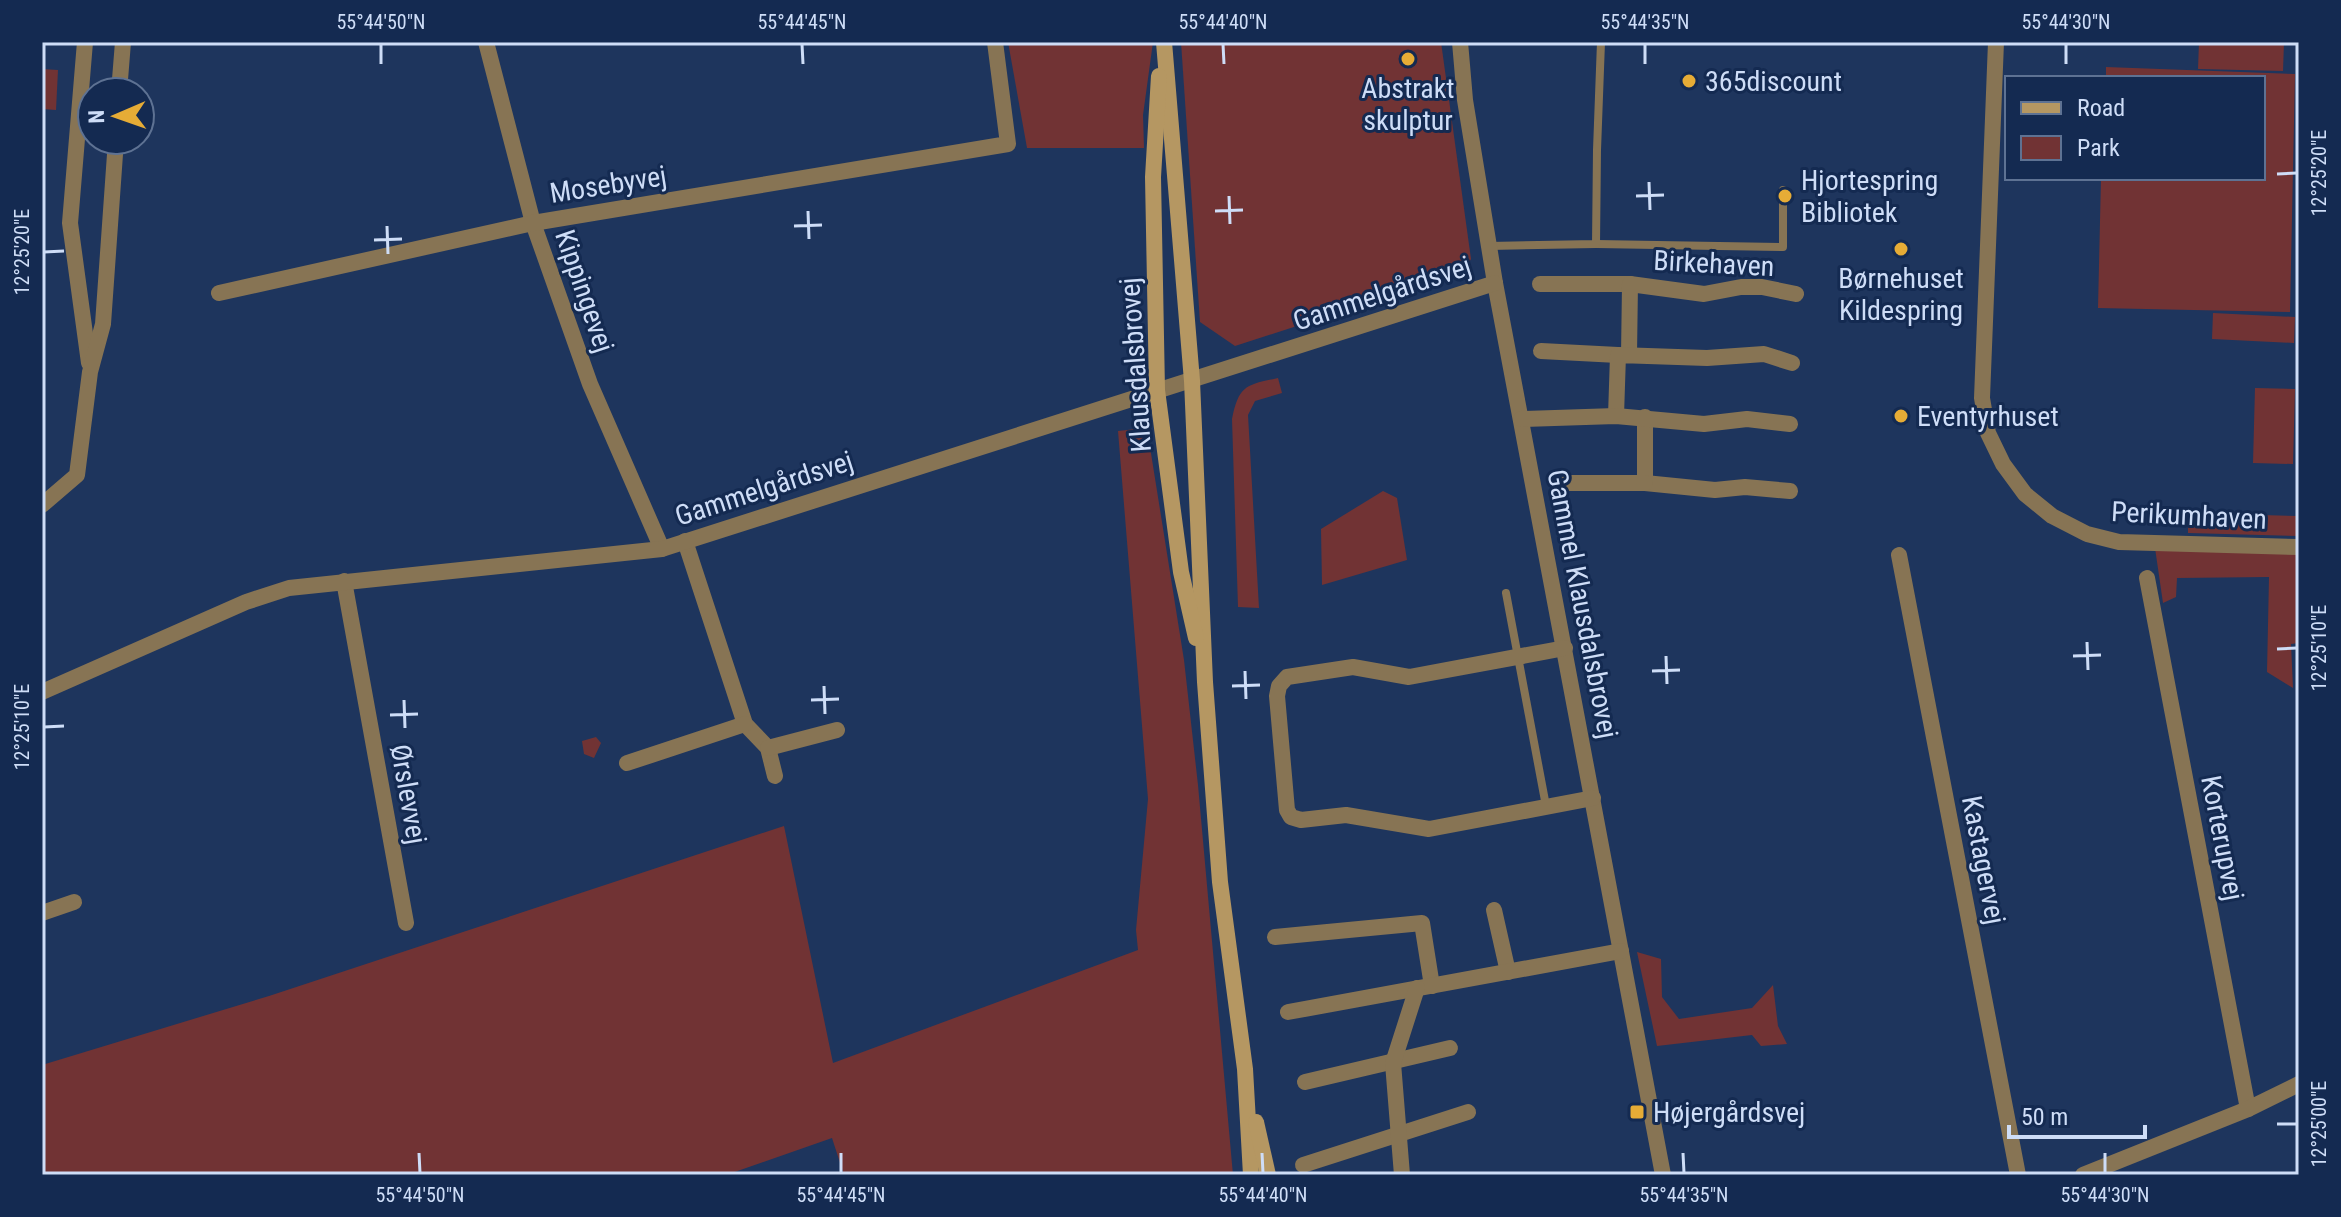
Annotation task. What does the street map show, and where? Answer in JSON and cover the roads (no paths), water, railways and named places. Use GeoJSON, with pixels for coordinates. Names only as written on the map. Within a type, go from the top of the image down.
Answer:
{"type":"FeatureCollection","features":[{"type":"Feature","properties":{"kind":"street"},"geometry":{"type":"LineString","coordinates":[[85,42],[70,223],[90,372]]}},
{"type":"Feature","properties":{"kind":"street"},"geometry":{"type":"LineString","coordinates":[[120,76],[123,42]]}},
{"type":"Feature","properties":{"kind":"street","name":"Kippingevej"},"geometry":{"type":"LineString","coordinates":[[486,42],[533,223],[590,384],[662,549]]}},
{"type":"Feature","properties":{"kind":"street","name":"Mosebyvej"},"geometry":{"type":"LineString","coordinates":[[219,293],[533,223],[1008,144],[995,42]]}},
{"type":"Feature","properties":{"kind":"street","name":"Klausdalsbrovej"},"geometry":{"type":"LineString","coordinates":[[1162,42],[1192,381],[1205,682],[1220,882],[1245,1069],[1251,1175]]}},
{"type":"Feature","properties":{"kind":"street","name":"Klausdalsbrovej"},"geometry":{"type":"LineString","coordinates":[[1162,42],[1153,177],[1157,390],[1181,572],[1205,682]]}},
{"type":"Feature","properties":{"kind":"street","name":"Gammel Klausdalsbrovej"},"geometry":{"type":"LineString","coordinates":[[1460,42],[1465,100],[1495,283],[1663,1175]]}},
{"type":"Feature","properties":{"kind":"street","name":"Perikumhaven"},"geometry":{"type":"LineString","coordinates":[[1996,42],[1982,398],[1988,433],[2003,464],[2025,494],[2052,516],[2087,534],[2119,542],[2299,547]]}},
{"type":"Feature","properties":{"kind":"street"},"geometry":{"type":"LineString","coordinates":[[42,505],[77,475],[90,372],[103,324],[115,156]]}},
{"type":"Feature","properties":{"kind":"street","name":"Gammelgårdsvej"},"geometry":{"type":"LineString","coordinates":[[43,688],[246,602],[289,588],[662,549],[1495,283]]}},
{"type":"Feature","properties":{"kind":"street","name":"Birkehaven"},"geometry":{"type":"LineString","coordinates":[[1540,284],[1630,284],[1704,294],[1741,287],[1762,287],[1796,294]]}},
{"type":"Feature","properties":{"kind":"street","name":"Birkehaven"},"geometry":{"type":"LineString","coordinates":[[1616,416],[1630,284]]}},
{"type":"Feature","properties":{"kind":"street"},"geometry":{"type":"LineString","coordinates":[[1541,351],[1707,358],[1764,354],[1792,363]]}},
{"type":"Feature","properties":{"kind":"street"},"geometry":{"type":"LineString","coordinates":[[1521,419],[1616,416],[1704,424],[1747,419],[1790,424]]}},
{"type":"Feature","properties":{"kind":"street"},"geometry":{"type":"LineString","coordinates":[[1645,417],[1645,483]]}},
{"type":"Feature","properties":{"kind":"street"},"geometry":{"type":"LineString","coordinates":[[1568,483],[1645,483],[1715,490],[1745,487],[1790,491]]}},
{"type":"Feature","properties":{"kind":"street"},"geometry":{"type":"LineString","coordinates":[[685,541],[745,724],[768,748],[775,776]]}},
{"type":"Feature","properties":{"kind":"street","name":"Kastagervej"},"geometry":{"type":"LineString","coordinates":[[1899,555],[2018,1175]]}},
{"type":"Feature","properties":{"kind":"street","name":"Korterupvej"},"geometry":{"type":"LineString","coordinates":[[2147,578],[2248,1109]]}},
{"type":"Feature","properties":{"kind":"street","name":"Ørslevvej"},"geometry":{"type":"LineString","coordinates":[[344,581],[406,923]]}},
{"type":"Feature","properties":{"kind":"street"},"geometry":{"type":"LineString","coordinates":[[1565,648],[1409,677],[1353,667],[1287,677],[1279,686],[1277,696],[1287,810],[1291,817],[1301,820],[1346,815],[1429,829],[1593,798]]}},
{"type":"Feature","properties":{"kind":"street"},"geometry":{"type":"LineString","coordinates":[[627,763],[745,724]]}},
{"type":"Feature","properties":{"kind":"street"},"geometry":{"type":"LineString","coordinates":[[768,748],[837,730]]}},
{"type":"Feature","properties":{"kind":"street"},"geometry":{"type":"LineString","coordinates":[[42,913],[74,902]]}},
{"type":"Feature","properties":{"kind":"street"},"geometry":{"type":"LineString","coordinates":[[1494,910],[1508,972]]}},
{"type":"Feature","properties":{"kind":"street"},"geometry":{"type":"LineString","coordinates":[[1275,937],[1422,923],[1424,987],[1393,1063],[1402,1175]]}},
{"type":"Feature","properties":{"kind":"street"},"geometry":{"type":"LineString","coordinates":[[1288,1012],[1621,951]]}},
{"type":"Feature","properties":{"kind":"street"},"geometry":{"type":"LineString","coordinates":[[1305,1082],[1450,1048]]}},
{"type":"Feature","properties":{"kind":"street","name":"Klausdalsbrovej"},"geometry":{"type":"LineString","coordinates":[[1245,1069],[1268,1175]]}},
{"type":"Feature","properties":{"kind":"street"},"geometry":{"type":"LineString","coordinates":[[2083,1175],[2248,1109],[2299,1084]]}},
{"type":"Feature","properties":{"kind":"street"},"geometry":{"type":"LineString","coordinates":[[1303,1165],[1468,1112]]}},
{"type":"Feature","properties":{"kind":"lane"},"geometry":{"type":"LineString","coordinates":[[1596,244],[1601,42]]}},
{"type":"Feature","properties":{"kind":"lane"},"geometry":{"type":"LineString","coordinates":[[1489,246],[1783,247],[1783,190]]}},
{"type":"Feature","properties":{"kind":"lane"},"geometry":{"type":"LineString","coordinates":[[1506,593],[1546,807]]}},
{"type":"Feature","properties":{"kind":"place","name":"Abstrakt skulptur"},"geometry":{"type":"Point","coordinates":[1408,59]}},
{"type":"Feature","properties":{"kind":"place","name":"365discount"},"geometry":{"type":"Point","coordinates":[1689,81]}},
{"type":"Feature","properties":{"kind":"place","name":"Hjortespring Bibliotek"},"geometry":{"type":"Point","coordinates":[1785,196]}},
{"type":"Feature","properties":{"kind":"place","name":"Børnehuset Kildespring"},"geometry":{"type":"Point","coordinates":[1901,249]}},
{"type":"Feature","properties":{"kind":"place","name":"Eventyrhuset"},"geometry":{"type":"Point","coordinates":[1901,416]}},
{"type":"Feature","properties":{"kind":"place","name":"Højergårdsvej"},"geometry":{"type":"Point","coordinates":[1637,1112]}}]}
